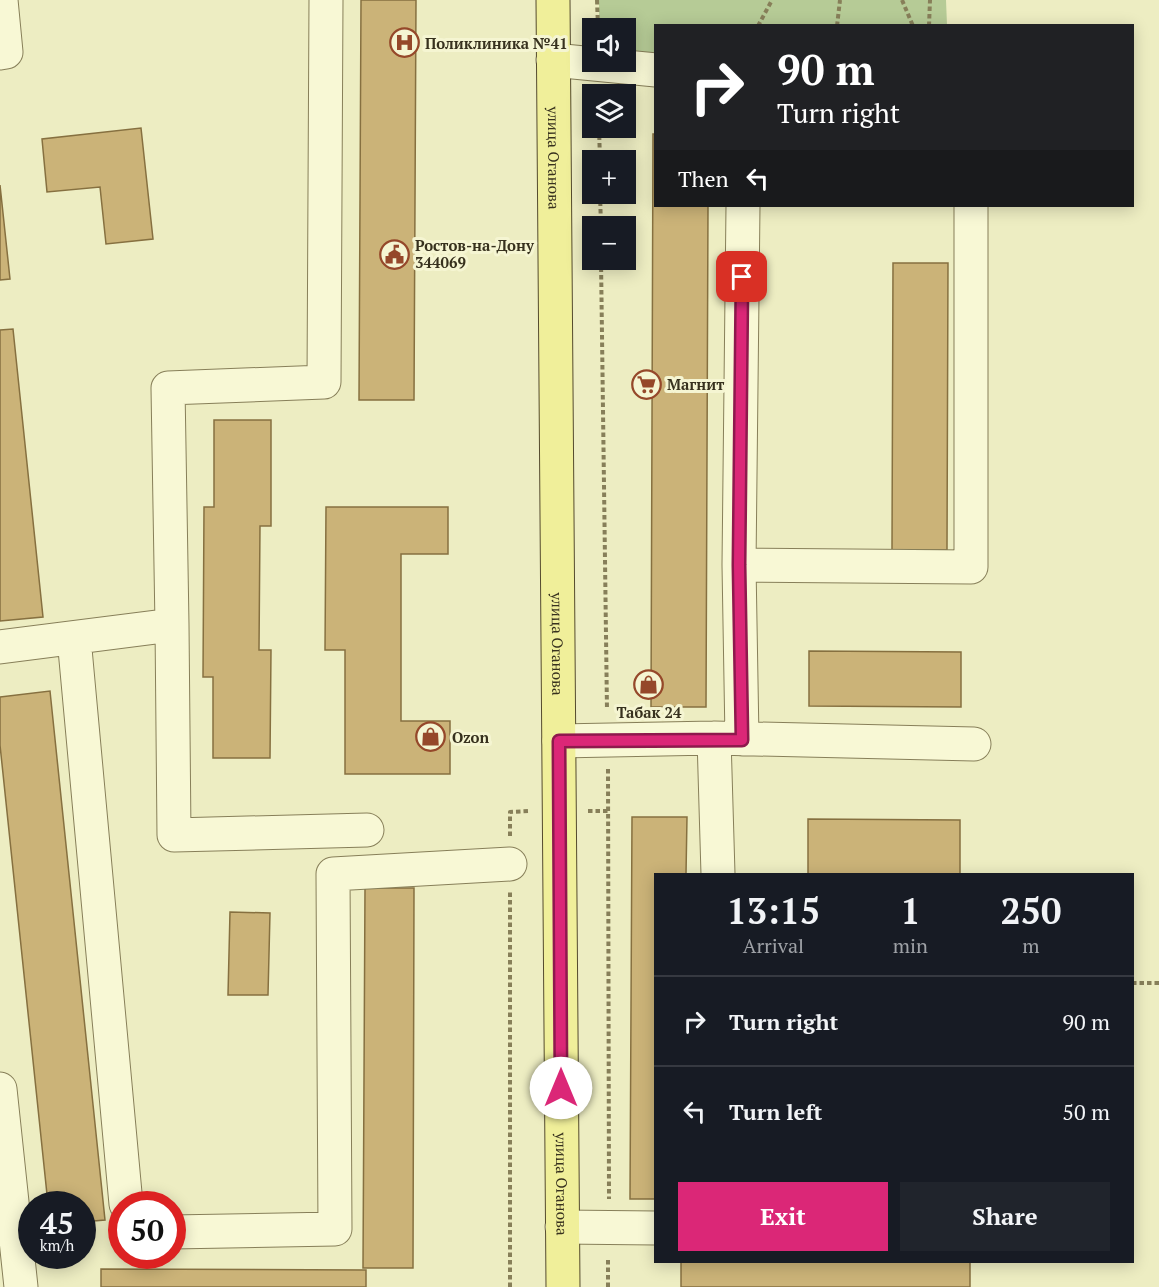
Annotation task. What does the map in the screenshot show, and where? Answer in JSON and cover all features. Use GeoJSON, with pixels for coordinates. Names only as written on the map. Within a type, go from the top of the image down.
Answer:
{"type":"FeatureCollection","features":[{"type":"Feature","properties":{"kind":"main road","name":"улица Оганова"},"geometry":{"type":"LineString","coordinates":[[553,0],[562,1287]]}},
{"type":"Feature","properties":{"kind":"street"},"geometry":{"type":"LineString","coordinates":[[0,53],[6,52],[1,0]]}},
{"type":"Feature","properties":{"kind":"street"},"geometry":{"type":"LineString","coordinates":[[326,0],[324,382],[168,388],[174,835],[367,830]]}},
{"type":"Feature","properties":{"kind":"street"},"geometry":{"type":"LineString","coordinates":[[553,60],[654,70]]}},
{"type":"Feature","properties":{"kind":"street"},"geometry":{"type":"LineString","coordinates":[[718,873],[739,565],[743,207]]}},
{"type":"Feature","properties":{"kind":"street"},"geometry":{"type":"LineString","coordinates":[[739,565],[972,567],[971,207]]}},
{"type":"Feature","properties":{"kind":"street"},"geometry":{"type":"LineString","coordinates":[[0,647],[172,625]]}},
{"type":"Feature","properties":{"kind":"street"},"geometry":{"type":"LineString","coordinates":[[74,638],[125,1191]]}},
{"type":"Feature","properties":{"kind":"street"},"geometry":{"type":"LineString","coordinates":[[559,741],[728,739],[974,744]]}},
{"type":"Feature","properties":{"kind":"street"},"geometry":{"type":"LineString","coordinates":[[186,1232],[335,1229],[333,874],[510,864]]}},
{"type":"Feature","properties":{"kind":"street"},"geometry":{"type":"LineString","coordinates":[[0,1089],[4,1160],[21,1287]]}},
{"type":"Feature","properties":{"kind":"street"},"geometry":{"type":"LineString","coordinates":[[562,1227],[654,1228]]}},
{"type":"Feature","properties":{"kind":"path"},"geometry":{"type":"LineString","coordinates":[[759,24],[772,0]]}},
{"type":"Feature","properties":{"kind":"path"},"geometry":{"type":"LineString","coordinates":[[837,24],[840,0]]}},
{"type":"Feature","properties":{"kind":"path"},"geometry":{"type":"LineString","coordinates":[[902,0],[912,24]]}},
{"type":"Feature","properties":{"kind":"path"},"geometry":{"type":"LineString","coordinates":[[929,24],[930,0]]}},
{"type":"Feature","properties":{"kind":"path"},"geometry":{"type":"LineString","coordinates":[[598,1],[598,18]]}},
{"type":"Feature","properties":{"kind":"path"},"geometry":{"type":"LineString","coordinates":[[601,270],[608,741],[608,1287]]}},
{"type":"Feature","properties":{"kind":"path"},"geometry":{"type":"LineString","coordinates":[[510,1287],[510,812],[608,811]]}},
{"type":"Feature","properties":{"kind":"path"},"geometry":{"type":"LineString","coordinates":[[1134,983],[1159,983]]}},
{"type":"Feature","properties":{"kind":"green space"},"geometry":{"type":"Polygon","coordinates":[[[599,0],[946,0],[947,24],[654,24],[654,58],[636,59],[636,18],[599,18],[599,0]]]}},
{"type":"Feature","properties":{"kind":"building"},"geometry":{"type":"Polygon","coordinates":[[[361,0],[416,0],[414,400],[359,400],[361,0]]]}},
{"type":"Feature","properties":{"kind":"building"},"geometry":{"type":"Polygon","coordinates":[[[141,128],[153,239],[106,244],[100,187],[47,192],[42,139],[141,128]]]}},
{"type":"Feature","properties":{"kind":"building"},"geometry":{"type":"Polygon","coordinates":[[[654,134],[654,207],[708,207],[706,707],[651,707],[654,134]]]}},
{"type":"Feature","properties":{"kind":"building"},"geometry":{"type":"Polygon","coordinates":[[[0,185],[10,279],[0,280],[0,185]]]}},
{"type":"Feature","properties":{"kind":"building"},"geometry":{"type":"Polygon","coordinates":[[[893,263],[948,263],[947,550],[892,550],[893,263]]]}},
{"type":"Feature","properties":{"kind":"building"},"geometry":{"type":"Polygon","coordinates":[[[13,329],[43,617],[0,621],[0,330],[13,329]]]}},
{"type":"Feature","properties":{"kind":"building"},"geometry":{"type":"Polygon","coordinates":[[[214,420],[271,420],[271,526],[260,526],[259,650],[271,650],[270,758],[213,758],[213,677],[203,677],[204,507],[214,507],[214,420]]]}},
{"type":"Feature","properties":{"kind":"building"},"geometry":{"type":"Polygon","coordinates":[[[326,507],[448,507],[448,554],[401,554],[401,721],[450,721],[450,774],[345,774],[345,650],[325,650],[326,507]]]}},
{"type":"Feature","properties":{"kind":"building"},"geometry":{"type":"Polygon","coordinates":[[[809,651],[961,652],[961,707],[809,706],[809,651]]]}},
{"type":"Feature","properties":{"kind":"building"},"geometry":{"type":"Polygon","coordinates":[[[50,691],[105,1220],[96,1221],[96,1191],[47,1191],[0,745],[0,697],[50,691]]]}},
{"type":"Feature","properties":{"kind":"building"},"geometry":{"type":"Polygon","coordinates":[[[632,817],[687,817],[686,873],[654,873],[654,1199],[630,1199],[632,817]]]}},
{"type":"Feature","properties":{"kind":"building"},"geometry":{"type":"Polygon","coordinates":[[[808,819],[960,820],[960,873],[808,873],[808,819]]]}},
{"type":"Feature","properties":{"kind":"building"},"geometry":{"type":"Polygon","coordinates":[[[365,888],[414,888],[413,1268],[363,1268],[365,888]]]}},
{"type":"Feature","properties":{"kind":"building"},"geometry":{"type":"Polygon","coordinates":[[[230,912],[270,913],[268,995],[228,995],[230,912]]]}},
{"type":"Feature","properties":{"kind":"building"},"geometry":{"type":"Polygon","coordinates":[[[681,1263],[970,1263],[970,1287],[681,1287],[681,1263]]]}},
{"type":"Feature","properties":{"kind":"building"},"geometry":{"type":"Polygon","coordinates":[[[101,1269],[366,1270],[366,1287],[101,1287],[101,1269]]]}},
{"type":"Feature","properties":{"kind":"place","name":"Поликлиника №41"},"geometry":{"type":"Point","coordinates":[404,43]}},
{"type":"Feature","properties":{"kind":"place","name":"Ростов-на-Дону 344069"},"geometry":{"type":"Point","coordinates":[394,254]}},
{"type":"Feature","properties":{"kind":"place","name":"Магнит"},"geometry":{"type":"Point","coordinates":[646,384]}},
{"type":"Feature","properties":{"kind":"place","name":"Табак 24"},"geometry":{"type":"Point","coordinates":[649,685]}},
{"type":"Feature","properties":{"kind":"place","name":"Ozon"},"geometry":{"type":"Point","coordinates":[431,737]}},
{"type":"Feature","properties":{"kind":"route"},"geometry":{"type":"LineString","coordinates":[[561,1088],[559,741],[714,738],[742,740],[739,565],[742,277]]}}]}
